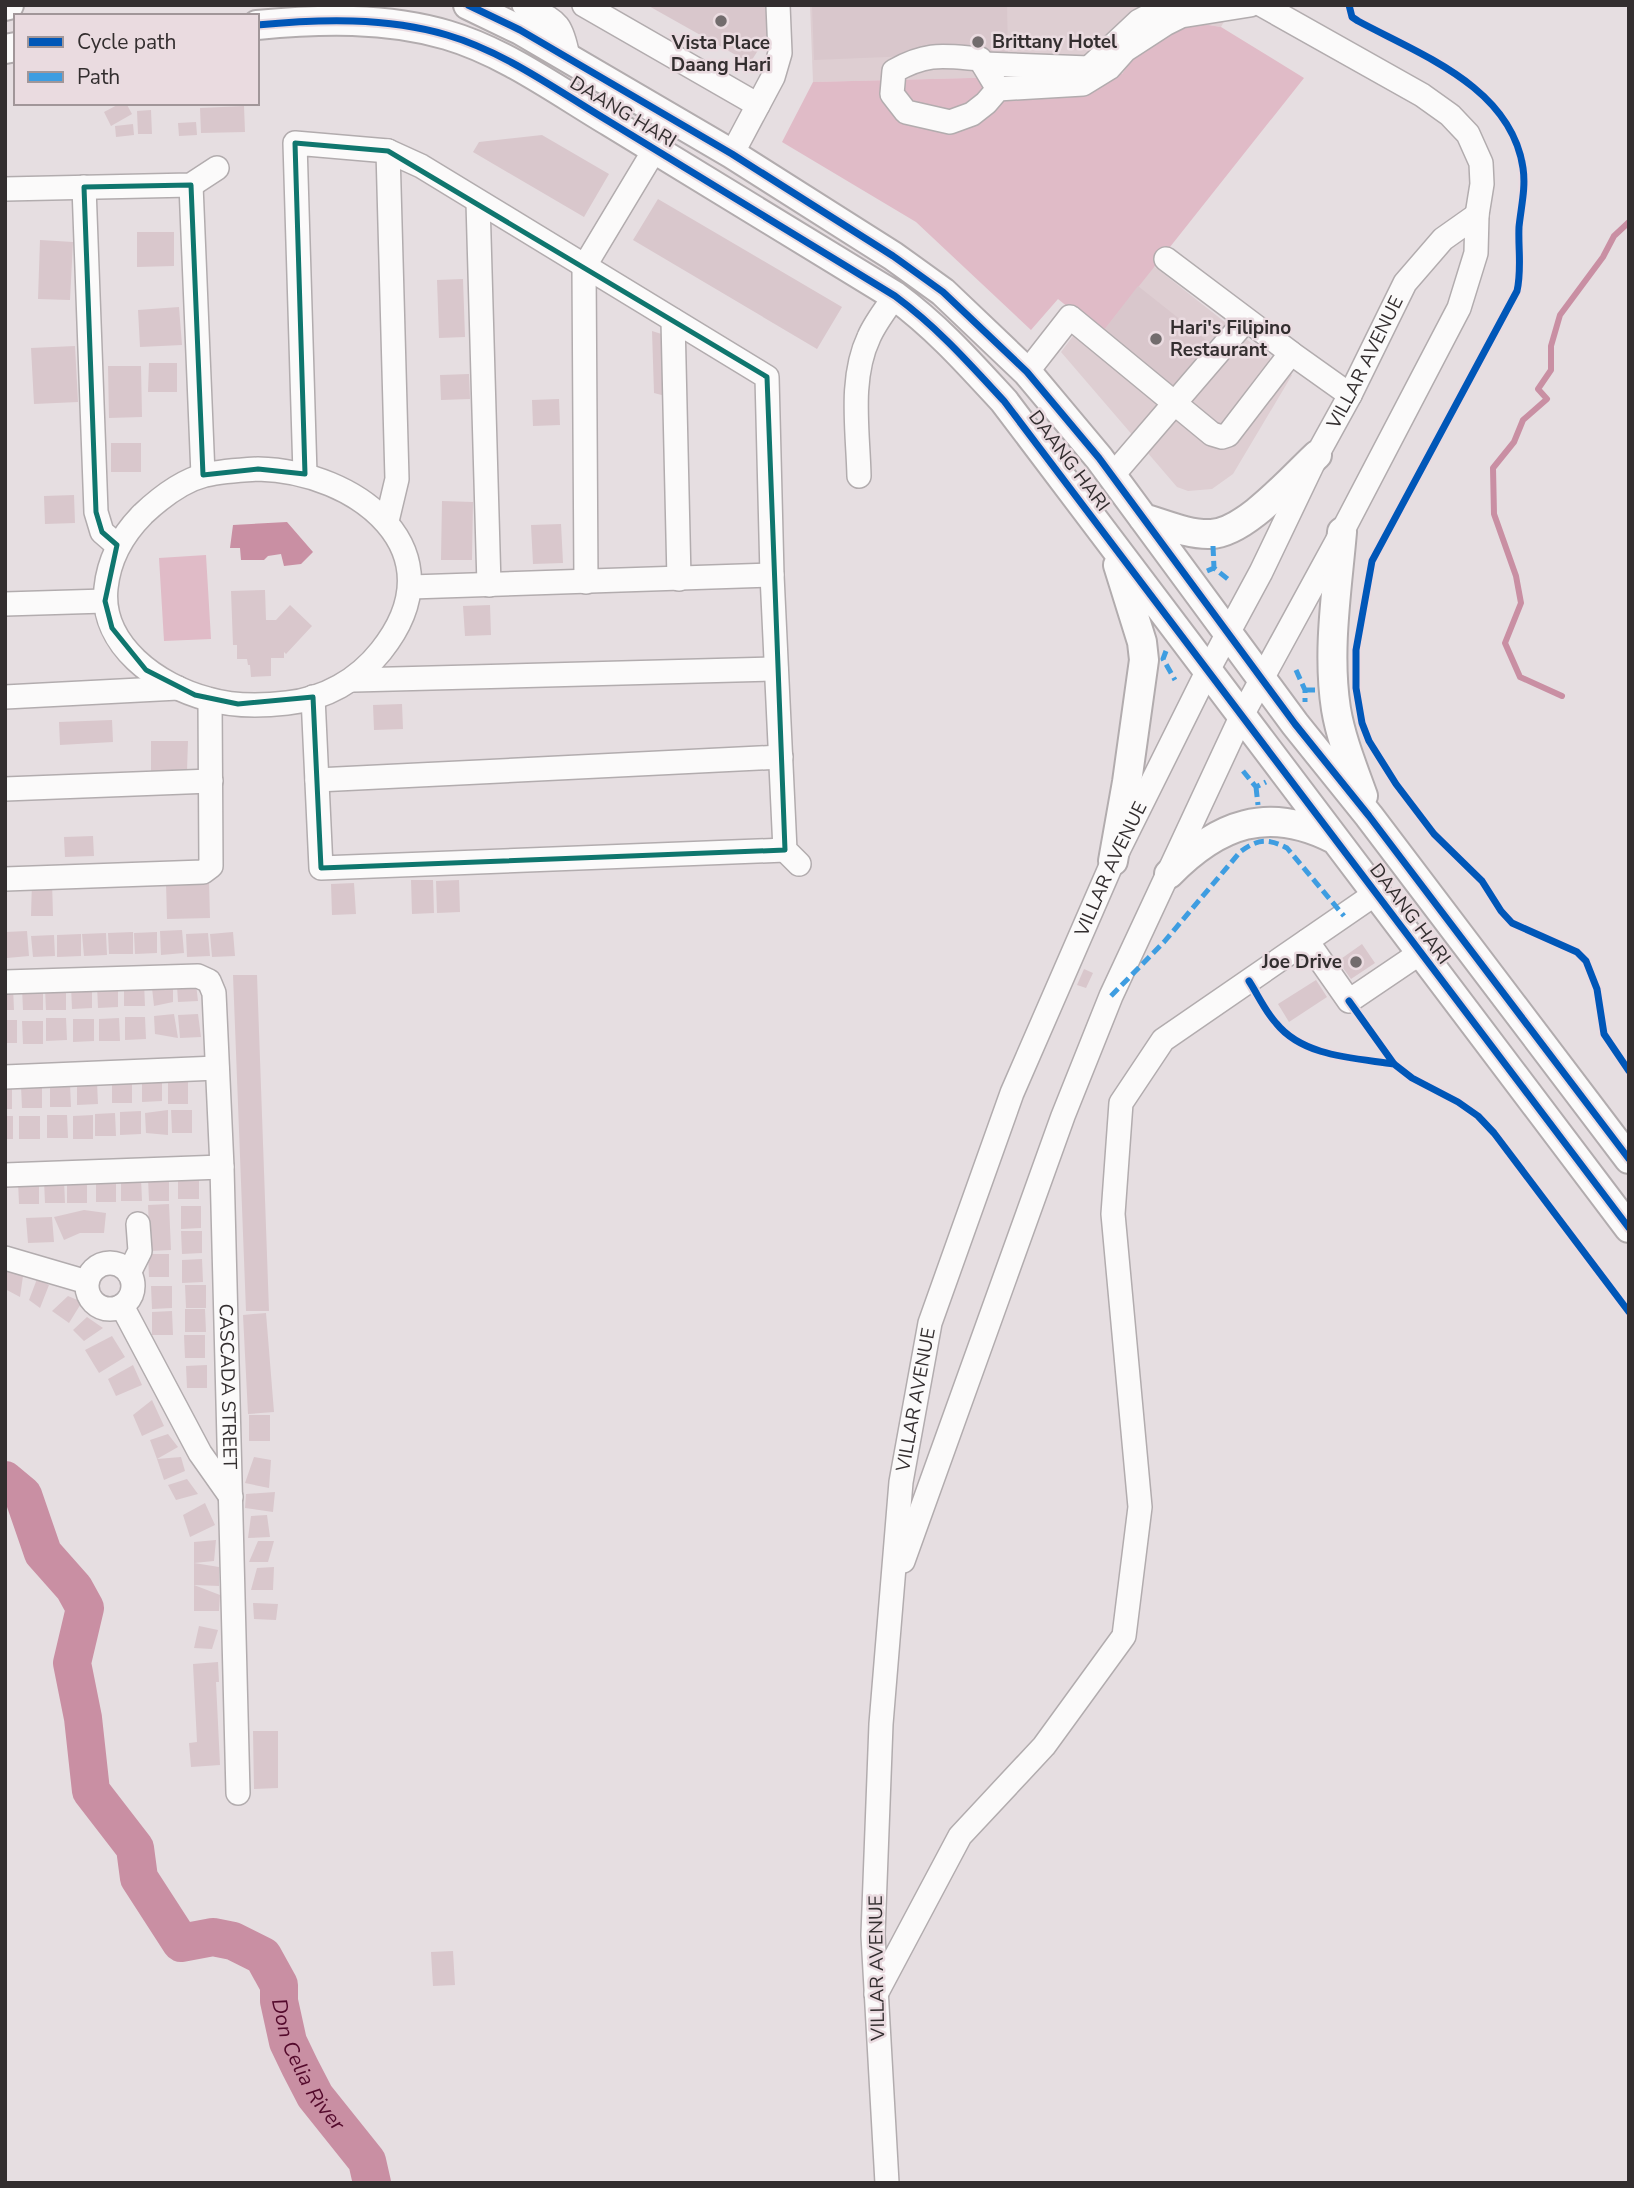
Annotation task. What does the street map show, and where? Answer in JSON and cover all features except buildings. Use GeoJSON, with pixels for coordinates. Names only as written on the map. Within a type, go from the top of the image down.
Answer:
{"type":"FeatureCollection","features":[{"type":"Feature","properties":{"kind":"main road","name":"DAANG HARI"},"geometry":{"type":"LineString","coordinates":[[468,5],[520,30],[733,154],[893,256],[943,292],[1027,372],[1069,420],[1112,476],[1295,723],[1369,816],[1629,1159]]}},
{"type":"Feature","properties":{"kind":"main road","name":"DAANG HARI"},"geometry":{"type":"LineString","coordinates":[[259,25],[348,13],[424,29],[480,47],[895,296],[952,343],[1004,401],[1629,1228]]}},
{"type":"Feature","properties":{"kind":"main road"},"geometry":{"type":"LineString","coordinates":[[1143,518],[1196,533],[1228,531],[1249,517],[1317,455]]}},
{"type":"Feature","properties":{"kind":"main road"},"geometry":{"type":"LineString","coordinates":[[1342,532],[1334,614],[1334,689],[1343,738],[1369,816]]}},
{"type":"Feature","properties":{"kind":"main road"},"geometry":{"type":"LineString","coordinates":[[1110,542],[1131,603],[1144,660],[1113,861]]}},
{"type":"Feature","properties":{"kind":"main road"},"geometry":{"type":"LineString","coordinates":[[1169,874],[1208,839],[1233,828],[1259,822],[1299,825],[1336,840]]}},
{"type":"Feature","properties":{"kind":"street"},"geometry":{"type":"LineString","coordinates":[[524,5],[554,21],[563,31],[568,57]]}},
{"type":"Feature","properties":{"kind":"street"},"geometry":{"type":"LineString","coordinates":[[584,5],[758,105]]}},
{"type":"Feature","properties":{"kind":"street"},"geometry":{"type":"LineString","coordinates":[[733,154],[773,76],[780,53],[778,5]]}},
{"type":"Feature","properties":{"kind":"street"},"geometry":{"type":"LineString","coordinates":[[998,89],[980,59],[934,55],[894,71],[892,94],[906,112],[950,122],[972,114],[998,89],[1083,84],[1109,68],[1125,50],[1181,16],[1250,5]]}},
{"type":"Feature","properties":{"kind":"street","name":"VILLAR AVENUE"},"geometry":{"type":"LineString","coordinates":[[894,1587],[1063,1116],[1111,996],[1241,717],[1342,532],[1459,308],[1476,253],[1477,215],[1482,184],[1481,163],[1468,134],[1450,115],[1422,95],[1298,14],[1262,5]]}},
{"type":"Feature","properties":{"kind":"street"},"geometry":{"type":"LineString","coordinates":[[983,64],[1089,68],[1139,21],[1159,8]]}},
{"type":"Feature","properties":{"kind":"street"},"geometry":{"type":"LineString","coordinates":[[586,582],[584,267],[673,119]]}},
{"type":"Feature","properties":{"kind":"street"},"geometry":{"type":"LineString","coordinates":[[305,474],[295,143],[388,151],[421,166],[767,377],[780,757],[792,857],[321,868],[313,697]]}},
{"type":"Feature","properties":{"kind":"street"},"geometry":{"type":"LineString","coordinates":[[387,521],[397,479],[388,151]]}},
{"type":"Feature","properties":{"kind":"street"},"geometry":{"type":"LineString","coordinates":[[5,189],[191,185],[217,168]]}},
{"type":"Feature","properties":{"kind":"street"},"geometry":{"type":"LineString","coordinates":[[191,185],[203,475]]}},
{"type":"Feature","properties":{"kind":"street"},"geometry":{"type":"LineString","coordinates":[[85,187],[96,512],[102,532],[117,545]]}},
{"type":"Feature","properties":{"kind":"street"},"geometry":{"type":"LineString","coordinates":[[478,202],[489,585]]}},
{"type":"Feature","properties":{"kind":"street","name":"VILLAR AVENUE"},"geometry":{"type":"LineString","coordinates":[[887,2183],[873,1935],[881,1724],[901,1482],[930,1323],[1012,1093],[1113,861],[1405,283],[1443,239],[1477,215]]}},
{"type":"Feature","properties":{"kind":"street"},"geometry":{"type":"LineString","coordinates":[[1166,260],[1350,395]]}},
{"type":"Feature","properties":{"kind":"street"},"geometry":{"type":"LineString","coordinates":[[859,476],[857,382],[861,358],[869,335],[895,296]]}},
{"type":"Feature","properties":{"kind":"street"},"geometry":{"type":"LineString","coordinates":[[1027,372],[1070,317],[1212,433],[1222,438],[1228,435],[1291,354]]}},
{"type":"Feature","properties":{"kind":"street"},"geometry":{"type":"LineString","coordinates":[[673,320],[680,579]]}},
{"type":"Feature","properties":{"kind":"street"},"geometry":{"type":"LineString","coordinates":[[1112,476],[1246,320]]}},
{"type":"Feature","properties":{"kind":"street"},"geometry":{"type":"LineString","coordinates":[[354,680],[387,645],[402,617],[411,587],[406,556],[387,521],[345,489],[305,474],[280,469],[203,475],[171,491],[131,527],[117,545],[108,570],[105,601],[112,628],[124,648],[146,670],[178,688],[210,700],[238,704],[288,703],[313,697],[354,680],[776,669]]}},
{"type":"Feature","properties":{"kind":"street"},"geometry":{"type":"LineString","coordinates":[[411,587],[772,575]]}},
{"type":"Feature","properties":{"kind":"street"},"geometry":{"type":"LineString","coordinates":[[5,604],[105,601]]}},
{"type":"Feature","properties":{"kind":"street"},"geometry":{"type":"LineString","coordinates":[[5,696],[178,688]]}},
{"type":"Feature","properties":{"kind":"street"},"geometry":{"type":"LineString","coordinates":[[5,879],[202,872],[211,866],[210,700]]}},
{"type":"Feature","properties":{"kind":"street"},"geometry":{"type":"LineString","coordinates":[[317,780],[780,757]]}},
{"type":"Feature","properties":{"kind":"street"},"geometry":{"type":"LineString","coordinates":[[5,789],[211,781]]}},
{"type":"Feature","properties":{"kind":"street"},"geometry":{"type":"LineString","coordinates":[[875,1996],[960,1836],[1044,1746],[1124,1636],[1140,1507],[1113,1214],[1121,1103],[1163,1040],[1375,894]]}},
{"type":"Feature","properties":{"kind":"street"},"geometry":{"type":"LineString","coordinates":[[1307,941],[1349,1001],[1420,953]]}},
{"type":"Feature","properties":{"kind":"street","name":"CASCADA STREET"},"geometry":{"type":"LineString","coordinates":[[5,982],[198,976],[209,981],[214,993],[222,1167],[238,1793]]}},
{"type":"Feature","properties":{"kind":"street"},"geometry":{"type":"LineString","coordinates":[[5,1077],[217,1068]]}},
{"type":"Feature","properties":{"kind":"street"},"geometry":{"type":"LineString","coordinates":[[5,1175],[222,1167]]}},
{"type":"Feature","properties":{"kind":"street"},"geometry":{"type":"LineString","coordinates":[[129,1273],[140,1251],[138,1224]]}},
{"type":"Feature","properties":{"kind":"street"},"geometry":{"type":"LineString","coordinates":[[5,1258],[88,1282]]}},
{"type":"Feature","properties":{"kind":"street"},"geometry":{"type":"LineString","coordinates":[[117,1264],[129,1273],[133,1288],[128,1301],[122,1306],[108,1309],[94,1303],[90,1297],[88,1282],[95,1269],[102,1265],[117,1264]]}},
{"type":"Feature","properties":{"kind":"street"},"geometry":{"type":"LineString","coordinates":[[122,1306],[200,1453],[231,1497]]}},
{"type":"Feature","properties":{"kind":"highlighted area"},"geometry":{"type":"Polygon","coordinates":[[[295,143],[388,151],[767,377],[785,850],[321,868],[313,697],[238,704],[195,695],[146,670],[112,628],[105,601],[117,545],[102,532],[96,512],[84,187],[191,185],[203,475],[258,469],[305,474],[295,143]]]}},
{"type":"Feature","properties":{"kind":"shaded area","name":"Brittany Hotel"},"geometry":{"type":"Polygon","coordinates":[[[810,5],[1233,5],[1221,27],[1190,22],[1138,49],[1122,74],[813,82],[810,5]]]}},
{"type":"Feature","properties":{"kind":"shaded area"},"geometry":{"type":"Polygon","coordinates":[[[1190,22],[1221,27],[1304,78],[1101,334],[1058,299],[1031,330],[916,222],[782,142],[813,82],[1122,74],[1138,49],[1190,22]]]}},
{"type":"Feature","properties":{"kind":"shaded area"},"geometry":{"type":"Polygon","coordinates":[[[1136,252],[1292,375],[1233,474],[1212,489],[1188,491],[1177,487],[1061,352],[1136,252]]]}},
{"type":"Feature","properties":{"kind":"shaded area"},"geometry":{"type":"Polygon","coordinates":[[[287,522],[313,552],[301,564],[284,566],[281,554],[268,556],[264,560],[241,560],[240,548],[230,548],[233,525],[287,522]]]}},
{"type":"Feature","properties":{"kind":"shaded area"},"geometry":{"type":"Polygon","coordinates":[[[206,555],[211,639],[164,641],[159,558],[206,555]]]}},
{"type":"Feature","properties":{"kind":"waterway"},"geometry":{"type":"LineString","coordinates":[[1562,696],[1520,677],[1505,643],[1521,603],[1516,576],[1494,514],[1493,468],[1514,442],[1523,420],[1547,399],[1538,389],[1551,370],[1551,346],[1560,315],[1603,257],[1614,236],[1629,222]]}},
{"type":"Feature","properties":{"kind":"waterway","name":"Don Celia River"},"geometry":{"type":"LineString","coordinates":[[5,1480],[23,1495],[43,1553],[74,1588],[85,1608],[72,1663],[83,1718],[91,1791],[135,1848],[139,1878],[181,1943],[213,1937],[233,1941],[263,1956],[279,1985],[279,2001],[288,2042],[300,2067],[315,2096],[367,2161],[372,2183]]}},
{"type":"Feature","properties":{"kind":"marked path"},"geometry":{"type":"LineString","coordinates":[[1213,546],[1214,568]]}},
{"type":"Feature","properties":{"kind":"marked path"},"geometry":{"type":"LineString","coordinates":[[1207,571],[1214,568],[1229,580]]}},
{"type":"Feature","properties":{"kind":"marked path"},"geometry":{"type":"LineString","coordinates":[[1166,651],[1163,659],[1175,680]]}},
{"type":"Feature","properties":{"kind":"marked path"},"geometry":{"type":"LineString","coordinates":[[1296,670],[1305,690],[1305,702]]}},
{"type":"Feature","properties":{"kind":"marked path"},"geometry":{"type":"LineString","coordinates":[[1305,690],[1320,690]]}},
{"type":"Feature","properties":{"kind":"marked path"},"geometry":{"type":"LineString","coordinates":[[1243,771],[1256,787],[1266,782]]}},
{"type":"Feature","properties":{"kind":"marked path"},"geometry":{"type":"LineString","coordinates":[[1256,787],[1258,805]]}},
{"type":"Feature","properties":{"kind":"marked path"},"geometry":{"type":"LineString","coordinates":[[1111,996],[1164,942],[1240,852],[1257,842],[1268,841],[1287,848],[1344,916]]}},
{"type":"Feature","properties":{"kind":"cycle path"},"geometry":{"type":"LineString","coordinates":[[468,5],[520,30],[732,154],[893,256],[943,292],[1027,372],[1099,458],[1295,724],[1369,816],[1629,1159]]}},
{"type":"Feature","properties":{"kind":"cycle path"},"geometry":{"type":"LineString","coordinates":[[1349,5],[1352,17],[1435,61],[1482,95],[1501,116],[1515,140],[1524,183],[1519,227],[1520,267],[1517,291],[1372,561],[1356,650],[1356,688],[1362,723],[1369,741],[1396,784],[1434,834],[1482,881],[1512,923],[1577,952],[1586,961],[1597,989],[1604,1034],[1629,1071]]}},
{"type":"Feature","properties":{"kind":"cycle path"},"geometry":{"type":"LineString","coordinates":[[259,25],[329,21],[377,22],[424,29],[490,51],[551,85],[895,296],[925,320],[1004,401],[1629,1228]]}},
{"type":"Feature","properties":{"kind":"cycle path"},"geometry":{"type":"LineString","coordinates":[[1249,981],[1272,1018],[1300,1043],[1330,1054],[1394,1064]]}},
{"type":"Feature","properties":{"kind":"cycle path"},"geometry":{"type":"LineString","coordinates":[[1349,1001],[1394,1064],[1412,1078],[1458,1102],[1478,1116],[1494,1133],[1629,1312]]}},
{"type":"Feature","properties":{"kind":"place","name":"Vista Place Daang Hari"},"geometry":{"type":"Point","coordinates":[721,21]}},
{"type":"Feature","properties":{"kind":"place","name":"Brittany Hotel"},"geometry":{"type":"Point","coordinates":[978,42]}},
{"type":"Feature","properties":{"kind":"place","name":"Hari's Filipino Restaurant"},"geometry":{"type":"Point","coordinates":[1156,339]}},
{"type":"Feature","properties":{"kind":"place","name":"Joe Drive"},"geometry":{"type":"Point","coordinates":[1356,962]}}]}
